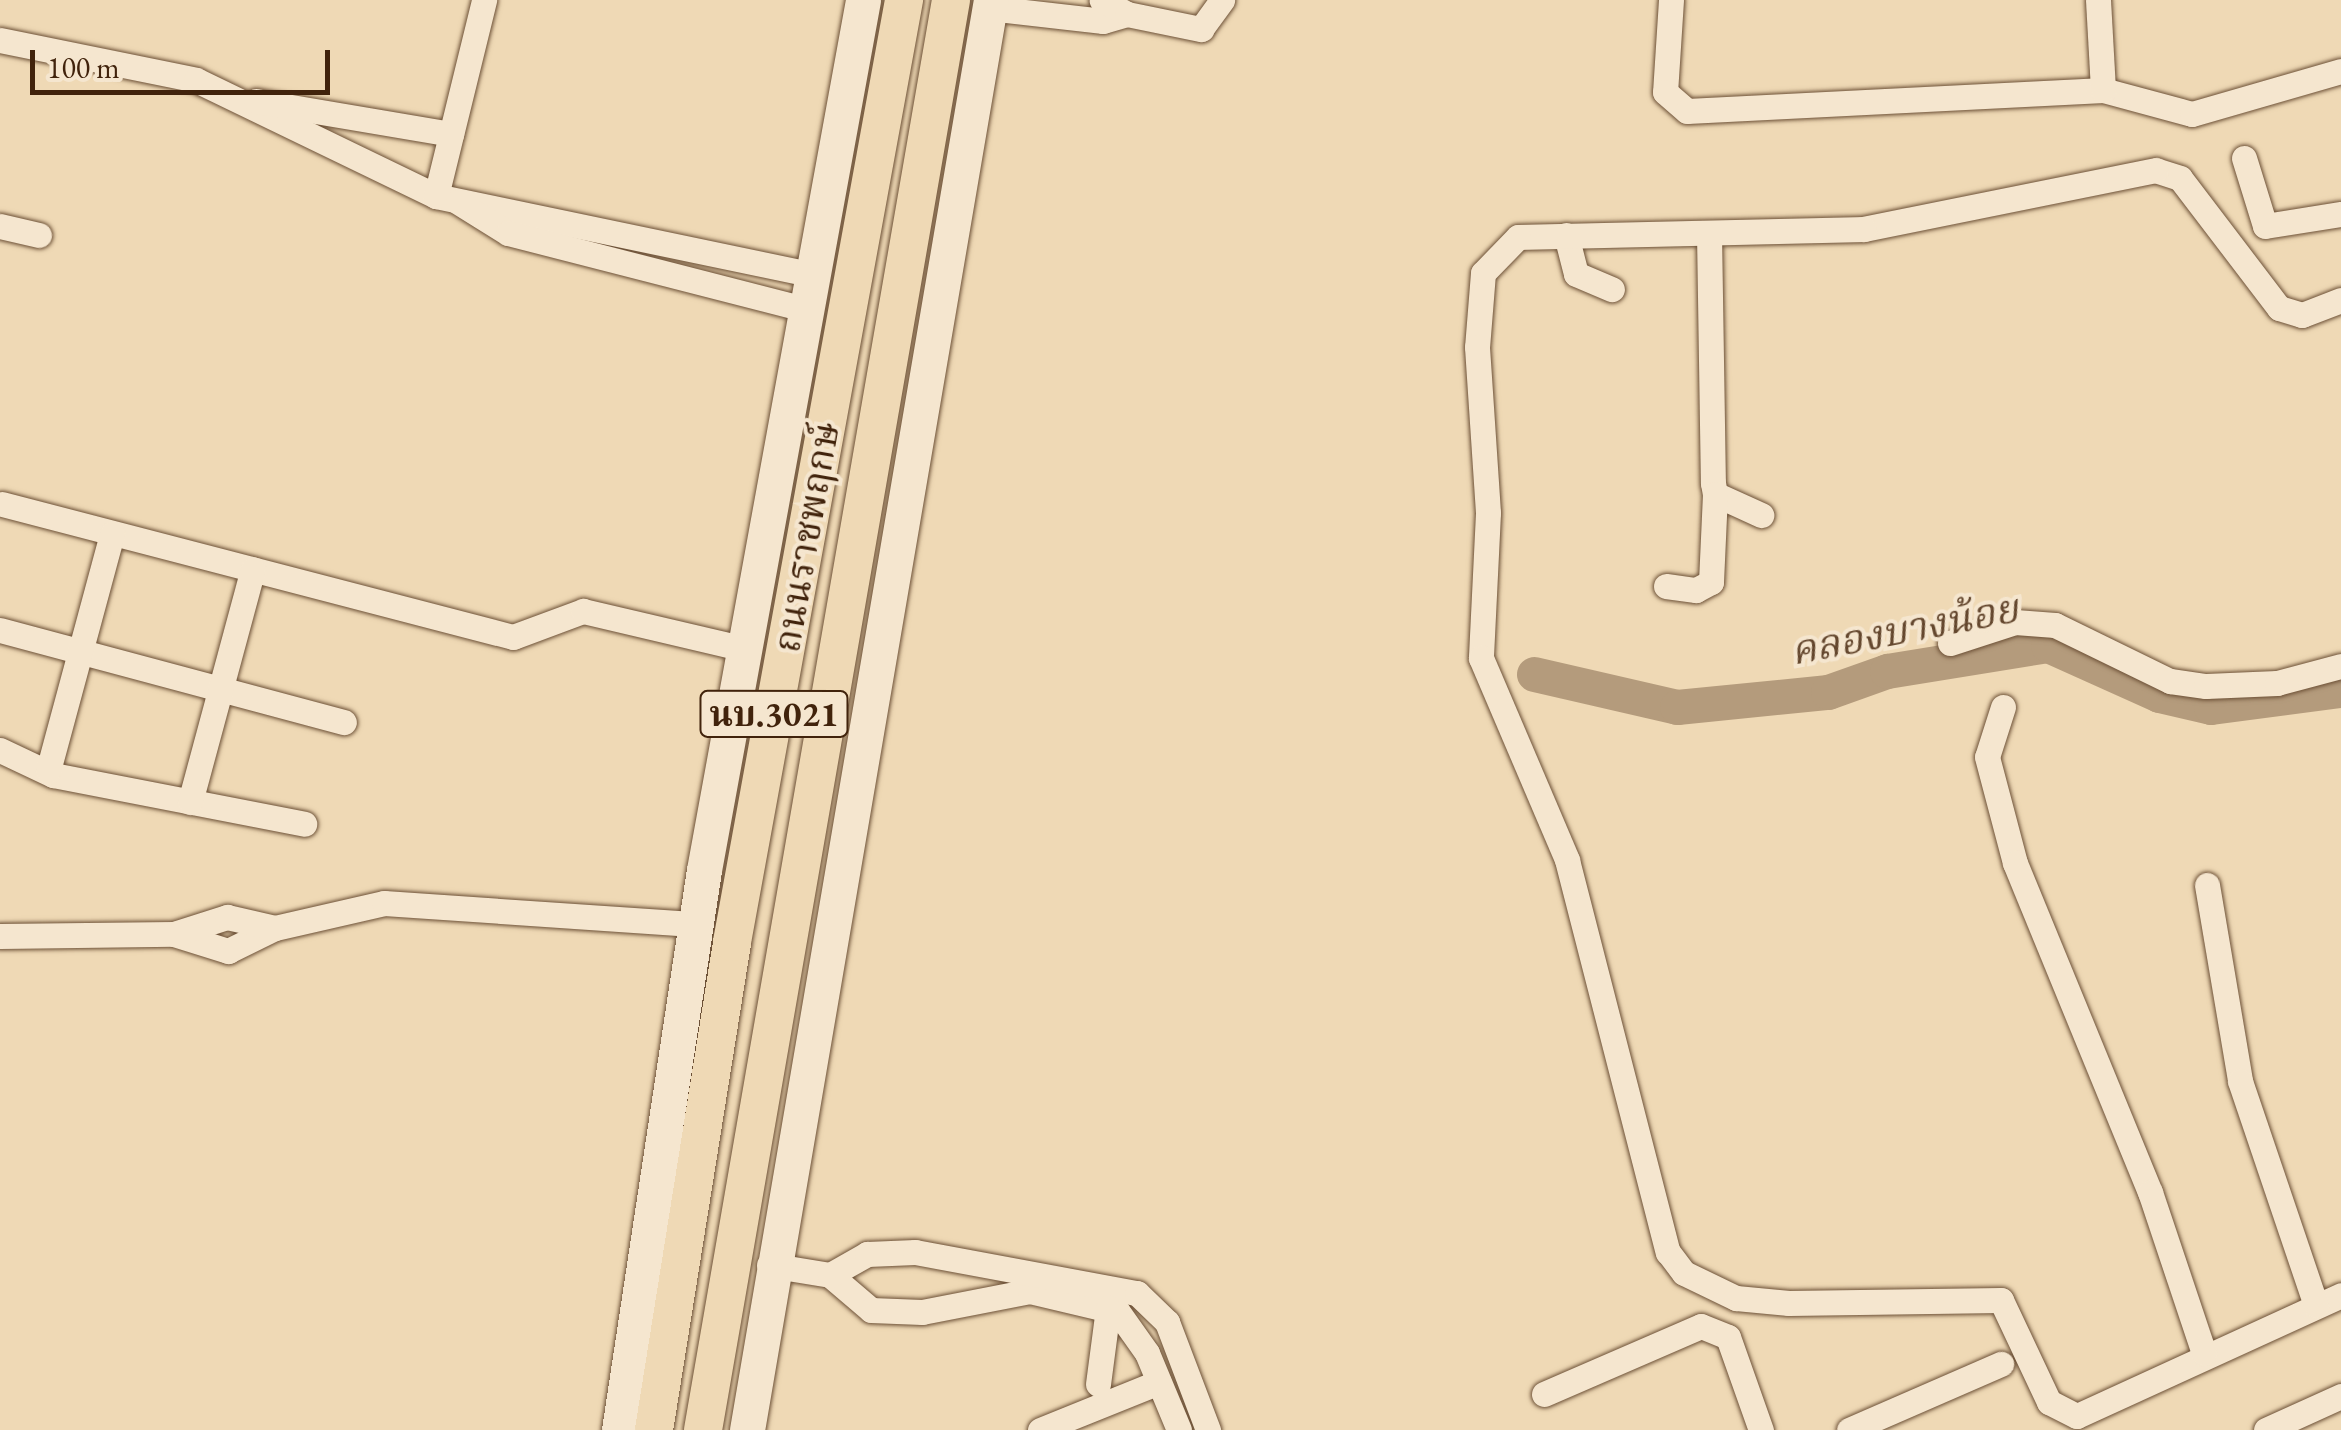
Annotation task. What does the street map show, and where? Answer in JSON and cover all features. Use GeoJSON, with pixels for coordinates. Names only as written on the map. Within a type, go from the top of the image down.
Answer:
{"type":"FeatureCollection","features":[{"type":"Feature","properties":{"kind":"main road","name":"ถนนราชพฤกษ์"},"geometry":{"type":"LineString","coordinates":[[619,1430],[696,924],[806,310],[805,274],[862,0]]}},
{"type":"Feature","properties":{"kind":"main road","name":"ถนนราชพฤกษ์"},"geometry":{"type":"LineString","coordinates":[[654,1430],[732,942],[904,0]]}},
{"type":"Feature","properties":{"kind":"main road","name":"ถนนราชพฤกษ์"},"geometry":{"type":"LineString","coordinates":[[703,1430],[951,0]]}},
{"type":"Feature","properties":{"kind":"main road"},"geometry":{"type":"LineString","coordinates":[[914,212],[989,3]]}},
{"type":"Feature","properties":{"kind":"main road","name":"นบ.3021"},"geometry":{"type":"LineString","coordinates":[[746,1430],[770,1265],[989,3]]}},
{"type":"Feature","properties":{"kind":"main road"},"geometry":{"type":"LineString","coordinates":[[636,1321],[637,1430]]}},
{"type":"Feature","properties":{"kind":"street"},"geometry":{"type":"LineString","coordinates":[[447,199],[451,134],[484,0]]}},
{"type":"Feature","properties":{"kind":"street"},"geometry":{"type":"LineString","coordinates":[[1102,0],[1127,14],[1201,29],[1222,0]]}},
{"type":"Feature","properties":{"kind":"street"},"geometry":{"type":"LineString","coordinates":[[1671,0],[1664,92],[1686,111],[2103,90],[2192,114],[2341,72]]}},
{"type":"Feature","properties":{"kind":"street"},"geometry":{"type":"LineString","coordinates":[[2098,0],[2103,90]]}},
{"type":"Feature","properties":{"kind":"street"},"geometry":{"type":"LineString","coordinates":[[989,3],[1103,20],[1127,14]]}},
{"type":"Feature","properties":{"kind":"street"},"geometry":{"type":"LineString","coordinates":[[0,40],[106,57],[251,100],[451,134]]}},
{"type":"Feature","properties":{"kind":"street"},"geometry":{"type":"LineString","coordinates":[[251,100],[384,178],[447,199],[663,241],[805,274]]}},
{"type":"Feature","properties":{"kind":"street"},"geometry":{"type":"LineString","coordinates":[[2244,158],[2265,226],[2341,214]]}},
{"type":"Feature","properties":{"kind":"street"},"geometry":{"type":"LineString","coordinates":[[2341,300],[2302,315],[2279,308],[2165,170],[1948,219],[1709,233],[1518,238],[1483,273],[1488,512],[1481,658],[1567,860],[1668,1252],[1684,1273],[1754,1300],[2001,1300],[2063,1414],[2101,1408],[2204,1353],[2341,1295]]}},
{"type":"Feature","properties":{"kind":"street"},"geometry":{"type":"LineString","coordinates":[[447,199],[508,234],[806,310]]}},
{"type":"Feature","properties":{"kind":"street"},"geometry":{"type":"LineString","coordinates":[[0,226],[39,235]]}},
{"type":"Feature","properties":{"kind":"street"},"geometry":{"type":"LineString","coordinates":[[1666,586],[1711,582],[1715,494],[1709,233]]}},
{"type":"Feature","properties":{"kind":"street"},"geometry":{"type":"LineString","coordinates":[[1566,236],[1576,274],[1612,289]]}},
{"type":"Feature","properties":{"kind":"street"},"geometry":{"type":"LineString","coordinates":[[654,273],[663,241]]}},
{"type":"Feature","properties":{"kind":"street"},"geometry":{"type":"LineString","coordinates":[[1715,494],[1761,515]]}},
{"type":"Feature","properties":{"kind":"street"},"geometry":{"type":"LineString","coordinates":[[2,504],[513,637],[584,612],[744,649]]}},
{"type":"Feature","properties":{"kind":"street"},"geometry":{"type":"LineString","coordinates":[[48,771],[112,533]]}},
{"type":"Feature","properties":{"kind":"street"},"geometry":{"type":"LineString","coordinates":[[190,802],[253,570]]}},
{"type":"Feature","properties":{"kind":"street"},"geometry":{"type":"LineString","coordinates":[[1950,643],[2016,622],[2054,625],[2170,680],[2206,686],[2278,683],[2341,666]]}},
{"type":"Feature","properties":{"kind":"street"},"geometry":{"type":"LineString","coordinates":[[0,630],[344,722]]}},
{"type":"Feature","properties":{"kind":"street"},"geometry":{"type":"LineString","coordinates":[[2002,707],[1987,757],[2015,863],[2150,1192],[2204,1353]]}},
{"type":"Feature","properties":{"kind":"street"},"geometry":{"type":"LineString","coordinates":[[0,750],[48,771],[304,824]]}},
{"type":"Feature","properties":{"kind":"street"},"geometry":{"type":"LineString","coordinates":[[2207,885],[2240,1081],[2316,1306]]}},
{"type":"Feature","properties":{"kind":"street"},"geometry":{"type":"LineString","coordinates":[[0,936],[174,934],[227,917],[274,928],[384,904],[696,924]]}},
{"type":"Feature","properties":{"kind":"street"},"geometry":{"type":"LineString","coordinates":[[830,1275],[867,1254],[915,1252],[1106,1281],[1155,1304],[1208,1430]]}},
{"type":"Feature","properties":{"kind":"street"},"geometry":{"type":"LineString","coordinates":[[770,1265],[830,1275],[870,1310],[922,1312],[1030,1291],[1108,1308],[1128,1319],[1179,1430]]}},
{"type":"Feature","properties":{"kind":"street"},"geometry":{"type":"LineString","coordinates":[[1098,1384],[1108,1308]]}},
{"type":"Feature","properties":{"kind":"street"},"geometry":{"type":"LineString","coordinates":[[1544,1394],[1701,1326],[1728,1337],[1761,1430]]}},
{"type":"Feature","properties":{"kind":"street"},"geometry":{"type":"LineString","coordinates":[[1040,1430],[1182,1362]]}},
{"type":"Feature","properties":{"kind":"street"},"geometry":{"type":"LineString","coordinates":[[1849,1430],[2000,1364]]}},
{"type":"Feature","properties":{"kind":"street"},"geometry":{"type":"LineString","coordinates":[[2266,1430],[2341,1396]]}},
{"type":"Feature","properties":{"kind":"waterway","name":"คลองบางน้อย"},"geometry":{"type":"LineString","coordinates":[[1534,674],[1677,707],[1828,692],[1887,671],[2048,645],[2159,695],[2211,707],[2341,690]]}}]}
